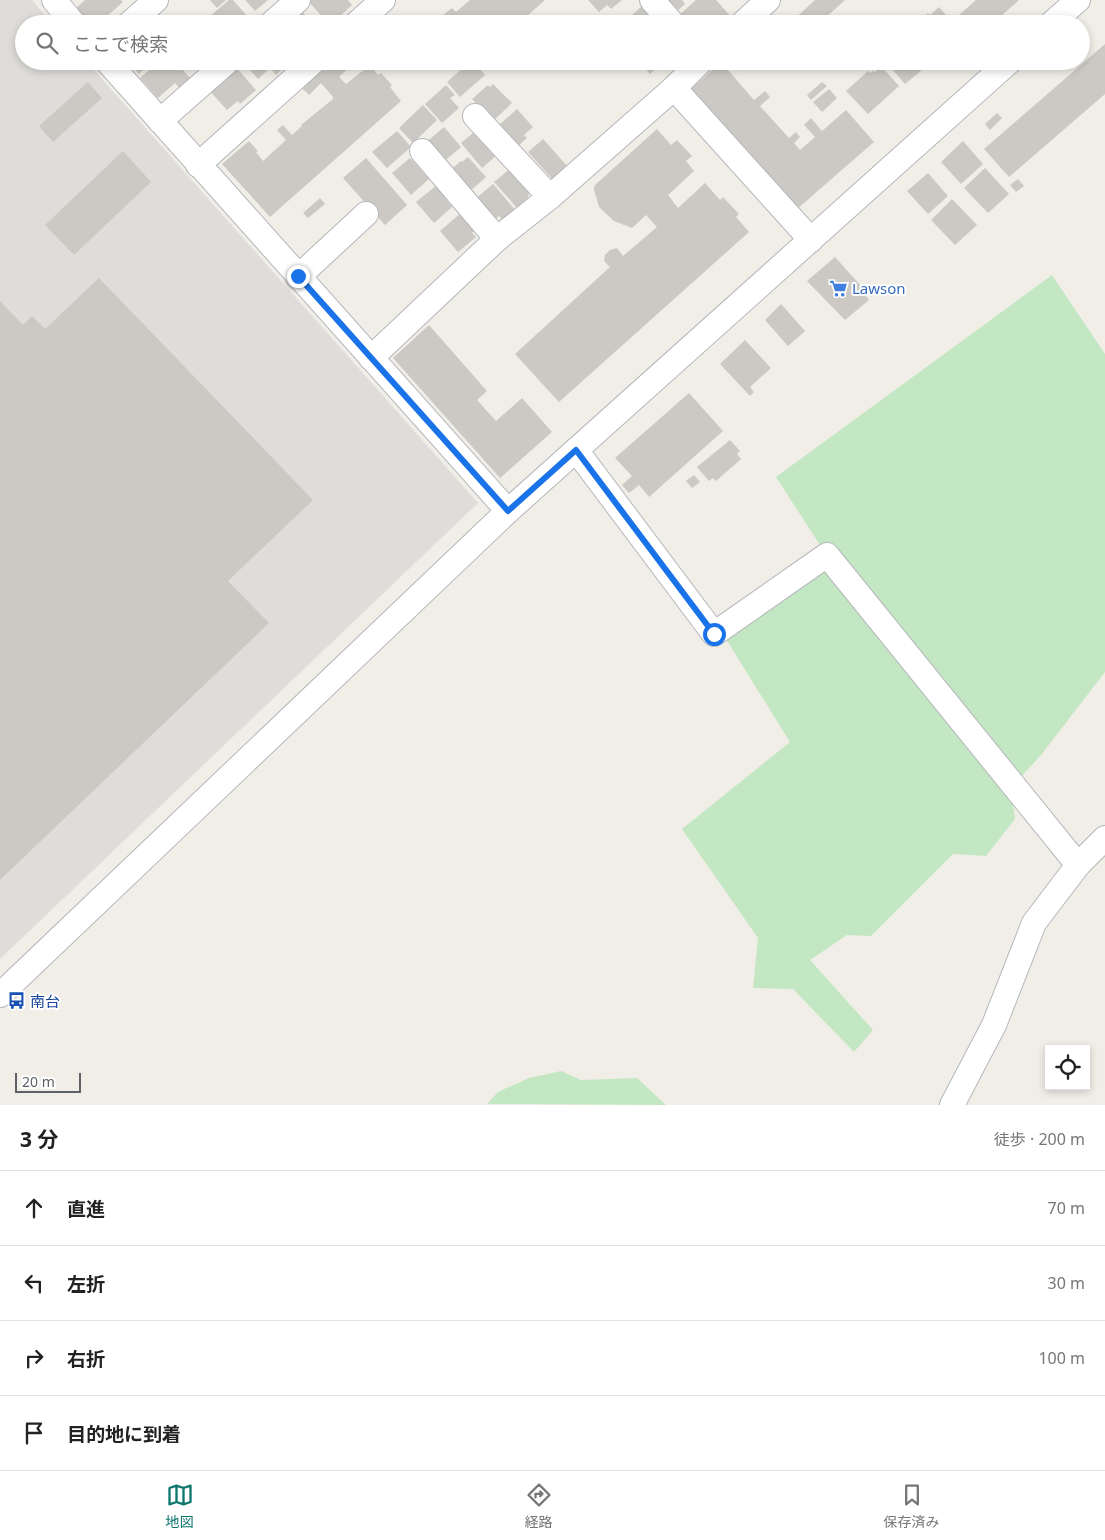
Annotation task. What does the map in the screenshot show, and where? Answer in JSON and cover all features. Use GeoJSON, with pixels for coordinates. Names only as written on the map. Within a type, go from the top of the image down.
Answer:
{"type":"FeatureCollection","features":[{"type":"Feature","properties":{"kind":"street"},"geometry":{"type":"LineString","coordinates":[[54,0],[66,15]]}},
{"type":"Feature","properties":{"kind":"street"},"geometry":{"type":"LineString","coordinates":[[138,15],[156,0]]}},
{"type":"Feature","properties":{"kind":"street"},"geometry":{"type":"LineString","coordinates":[[281,15],[298,0]]}},
{"type":"Feature","properties":{"kind":"street"},"geometry":{"type":"LineString","coordinates":[[366,15],[383,0]]}},
{"type":"Feature","properties":{"kind":"street"},"geometry":{"type":"LineString","coordinates":[[652,0],[665,15]]}},
{"type":"Feature","properties":{"kind":"street"},"geometry":{"type":"LineString","coordinates":[[752,15],[768,0]]}},
{"type":"Feature","properties":{"kind":"street"},"geometry":{"type":"LineString","coordinates":[[1061,15],[1078,0]]}},
{"type":"Feature","properties":{"kind":"street"},"geometry":{"type":"LineString","coordinates":[[115,70],[508,511]]}},
{"type":"Feature","properties":{"kind":"street"},"geometry":{"type":"LineString","coordinates":[[160,121],[218,70]]}},
{"type":"Feature","properties":{"kind":"street"},"geometry":{"type":"LineString","coordinates":[[198,165],[304,70]]}},
{"type":"Feature","properties":{"kind":"street"},"geometry":{"type":"LineString","coordinates":[[371,358],[497,239],[550,197],[692,70]]}},
{"type":"Feature","properties":{"kind":"street"},"geometry":{"type":"LineString","coordinates":[[0,995],[508,511],[1000,70]]}},
{"type":"Feature","properties":{"kind":"street"},"geometry":{"type":"LineString","coordinates":[[674,88],[811,240]]}},
{"type":"Feature","properties":{"kind":"street"},"geometry":{"type":"LineString","coordinates":[[475,116],[550,197]]}},
{"type":"Feature","properties":{"kind":"street"},"geometry":{"type":"LineString","coordinates":[[422,151],[497,239]]}},
{"type":"Feature","properties":{"kind":"street"},"geometry":{"type":"LineString","coordinates":[[298,276],[366,214]]}},
{"type":"Feature","properties":{"kind":"street"},"geometry":{"type":"LineString","coordinates":[[576,450],[714,634],[826,555],[1078,864]]}},
{"type":"Feature","properties":{"kind":"street"},"geometry":{"type":"LineString","coordinates":[[952,1105],[994,1025],[1034,923],[1078,864],[1105,838]]}},
{"type":"Feature","properties":{"kind":"shaded area"},"geometry":{"type":"Polygon","coordinates":[[[0,0],[32,0],[45,15],[15,15],[15,70],[94,70],[478,503],[0,959],[0,0]]]}},
{"type":"Feature","properties":{"kind":"green space"},"geometry":{"type":"Polygon","coordinates":[[[1052,275],[1105,354],[1105,672],[1041,755],[1011,788],[1015,819],[986,856],[953,854],[871,936],[847,935],[810,960],[873,1030],[854,1052],[793,989],[753,988],[758,938],[682,829],[790,742],[726,639],[831,562],[776,477],[1052,275]]]}},
{"type":"Feature","properties":{"kind":"green space"},"geometry":{"type":"Polygon","coordinates":[[[561,1071],[581,1080],[637,1078],[666,1105],[487,1104],[498,1092],[529,1078],[561,1071]]]}},
{"type":"Feature","properties":{"kind":"building"},"geometry":{"type":"Polygon","coordinates":[[[85,0],[121,0],[123,2],[108,15],[82,15],[76,8],[85,0]]]}},
{"type":"Feature","properties":{"kind":"building"},"geometry":{"type":"Polygon","coordinates":[[[210,0],[226,0],[217,8],[210,0]]]}},
{"type":"Feature","properties":{"kind":"building"},"geometry":{"type":"Polygon","coordinates":[[[229,0],[233,0],[246,15],[211,15],[229,0]]]}},
{"type":"Feature","properties":{"kind":"building"},"geometry":{"type":"Polygon","coordinates":[[[245,0],[268,0],[255,11],[245,0]]]}},
{"type":"Feature","properties":{"kind":"building"},"geometry":{"type":"Polygon","coordinates":[[[307,0],[348,0],[352,5],[341,15],[321,15],[307,0]]]}},
{"type":"Feature","properties":{"kind":"building"},"geometry":{"type":"Polygon","coordinates":[[[470,0],[545,0],[528,15],[443,15],[452,8],[456,12],[470,0]]]}},
{"type":"Feature","properties":{"kind":"building"},"geometry":{"type":"Polygon","coordinates":[[[588,0],[622,0],[611,9],[607,5],[599,12],[588,0]]]}},
{"type":"Feature","properties":{"kind":"building"},"geometry":{"type":"Polygon","coordinates":[[[662,0],[682,0],[685,4],[674,14],[662,0]]]}},
{"type":"Feature","properties":{"kind":"building"},"geometry":{"type":"Polygon","coordinates":[[[696,0],[716,0],[729,15],[679,15],[696,0]]]}},
{"type":"Feature","properties":{"kind":"building"},"geometry":{"type":"Polygon","coordinates":[[[815,0],[845,0],[828,15],[799,15],[815,0]]]}},
{"type":"Feature","properties":{"kind":"building"},"geometry":{"type":"Polygon","coordinates":[[[976,0],[1019,0],[1002,15],[959,15],[976,0]]]}},
{"type":"Feature","properties":{"kind":"building"},"geometry":{"type":"Polygon","coordinates":[[[642,6],[650,15],[632,15],[642,6]]]}},
{"type":"Feature","properties":{"kind":"building"},"geometry":{"type":"Polygon","coordinates":[[[939,7],[946,15],[930,15],[939,7]]]}},
{"type":"Feature","properties":{"kind":"building"},"geometry":{"type":"Polygon","coordinates":[[[299,8],[305,15],[291,15],[299,8]]]}},
{"type":"Feature","properties":{"kind":"building"},"geometry":{"type":"Polygon","coordinates":[[[1105,44],[1105,94],[1009,177],[984,149],[1075,70],[1090,70],[1090,57],[1105,44]]]}},
{"type":"Feature","properties":{"kind":"building"},"geometry":{"type":"Polygon","coordinates":[[[135,70],[143,70],[139,74],[135,70]]]}},
{"type":"Feature","properties":{"kind":"building"},"geometry":{"type":"Polygon","coordinates":[[[149,70],[183,70],[190,78],[179,88],[175,83],[158,98],[140,78],[149,70]]]}},
{"type":"Feature","properties":{"kind":"building"},"geometry":{"type":"Polygon","coordinates":[[[230,70],[238,70],[256,90],[240,104],[238,101],[227,110],[208,89],[230,70]]]}},
{"type":"Feature","properties":{"kind":"building"},"geometry":{"type":"Polygon","coordinates":[[[250,70],[268,70],[258,79],[250,70]]]}},
{"type":"Feature","properties":{"kind":"building"},"geometry":{"type":"Polygon","coordinates":[[[272,70],[281,70],[276,75],[272,70]]]}},
{"type":"Feature","properties":{"kind":"building"},"geometry":{"type":"Polygon","coordinates":[[[322,70],[346,70],[339,77],[346,84],[364,70],[374,70],[378,75],[381,73],[392,85],[390,87],[401,101],[270,217],[222,164],[249,141],[258,151],[256,152],[263,161],[286,140],[277,130],[283,125],[292,135],[301,125],[333,99],[321,83],[309,95],[302,88],[322,70]]]}},
{"type":"Feature","properties":{"kind":"building"},"geometry":{"type":"Polygon","coordinates":[[[461,70],[481,70],[485,75],[460,97],[447,82],[461,70]]]}},
{"type":"Feature","properties":{"kind":"building"},"geometry":{"type":"Polygon","coordinates":[[[712,70],[728,70],[754,100],[765,91],[770,97],[760,106],[789,138],[796,132],[800,137],[794,143],[800,150],[815,137],[804,125],[811,118],[822,131],[846,110],[874,142],[797,209],[691,89],[712,70]]]}},
{"type":"Feature","properties":{"kind":"building"},"geometry":{"type":"Polygon","coordinates":[[[877,70],[885,70],[899,86],[868,114],[846,91],[868,71],[870,73],[877,70]]]}},
{"type":"Feature","properties":{"kind":"building"},"geometry":{"type":"Polygon","coordinates":[[[893,70],[922,70],[905,84],[893,70]]]}},
{"type":"Feature","properties":{"kind":"building"},"geometry":{"type":"Polygon","coordinates":[[[88,82],[102,98],[53,142],[39,126],[88,82]]]}},
{"type":"Feature","properties":{"kind":"building"},"geometry":{"type":"Polygon","coordinates":[[[822,82],[827,86],[811,100],[807,95],[822,82]]]}},
{"type":"Feature","properties":{"kind":"building"},"geometry":{"type":"Polygon","coordinates":[[[493,84],[512,103],[493,121],[472,99],[488,85],[490,87],[493,84]]]}},
{"type":"Feature","properties":{"kind":"building"},"geometry":{"type":"Polygon","coordinates":[[[446,85],[455,95],[450,98],[459,108],[442,123],[425,104],[446,85]]]}},
{"type":"Feature","properties":{"kind":"building"},"geometry":{"type":"Polygon","coordinates":[[[829,89],[837,98],[822,112],[813,102],[829,89]]]}},
{"type":"Feature","properties":{"kind":"building"},"geometry":{"type":"Polygon","coordinates":[[[423,105],[437,120],[413,143],[399,128],[423,105]]]}},
{"type":"Feature","properties":{"kind":"building"},"geometry":{"type":"Polygon","coordinates":[[[517,109],[533,127],[524,135],[527,138],[517,147],[498,126],[517,109]]]}},
{"type":"Feature","properties":{"kind":"building"},"geometry":{"type":"Polygon","coordinates":[[[997,113],[1002,118],[990,130],[985,124],[997,113]]]}},
{"type":"Feature","properties":{"kind":"building"},"geometry":{"type":"Polygon","coordinates":[[[444,127],[461,147],[441,164],[424,144],[444,127]]]}},
{"type":"Feature","properties":{"kind":"building"},"geometry":{"type":"Polygon","coordinates":[[[657,129],[671,145],[677,140],[692,156],[686,161],[694,171],[668,195],[678,208],[705,183],[720,200],[723,197],[739,214],[736,217],[749,232],[559,402],[515,354],[610,267],[604,261],[605,255],[610,250],[617,248],[623,256],[657,227],[646,215],[632,228],[614,221],[599,207],[594,186],[657,129]]]}},
{"type":"Feature","properties":{"kind":"building"},"geometry":{"type":"Polygon","coordinates":[[[397,131],[411,147],[387,168],[372,152],[397,131]]]}},
{"type":"Feature","properties":{"kind":"building"},"geometry":{"type":"Polygon","coordinates":[[[473,133],[477,137],[481,133],[498,154],[482,168],[461,143],[473,133]]]}},
{"type":"Feature","properties":{"kind":"building"},"geometry":{"type":"Polygon","coordinates":[[[543,139],[568,167],[553,180],[528,152],[543,139]]]}},
{"type":"Feature","properties":{"kind":"building"},"geometry":{"type":"Polygon","coordinates":[[[963,141],[983,164],[961,184],[941,162],[963,141]]]}},
{"type":"Feature","properties":{"kind":"building"},"geometry":{"type":"Polygon","coordinates":[[[123,151],[151,182],[74,255],[45,225],[123,151]]]}},
{"type":"Feature","properties":{"kind":"building"},"geometry":{"type":"Polygon","coordinates":[[[468,157],[486,177],[468,193],[449,171],[468,157]]]}},
{"type":"Feature","properties":{"kind":"building"},"geometry":{"type":"Polygon","coordinates":[[[366,158],[407,205],[385,225],[343,178],[366,158]]]}},
{"type":"Feature","properties":{"kind":"building"},"geometry":{"type":"Polygon","coordinates":[[[410,158],[429,179],[411,195],[392,173],[410,158]]]}},
{"type":"Feature","properties":{"kind":"building"},"geometry":{"type":"Polygon","coordinates":[[[512,167],[530,187],[528,198],[517,208],[494,182],[512,167]]]}},
{"type":"Feature","properties":{"kind":"building"},"geometry":{"type":"Polygon","coordinates":[[[985,168],[1009,194],[988,213],[964,188],[985,168]]]}},
{"type":"Feature","properties":{"kind":"building"},"geometry":{"type":"Polygon","coordinates":[[[928,173],[948,196],[928,214],[907,191],[928,173]]]}},
{"type":"Feature","properties":{"kind":"building"},"geometry":{"type":"Polygon","coordinates":[[[1018,179],[1024,186],[1016,192],[1010,185],[1018,179]]]}},
{"type":"Feature","properties":{"kind":"building"},"geometry":{"type":"Polygon","coordinates":[[[493,184],[516,211],[504,222],[499,216],[492,222],[474,200],[493,184]]]}},
{"type":"Feature","properties":{"kind":"building"},"geometry":{"type":"Polygon","coordinates":[[[437,185],[446,195],[444,197],[452,207],[434,223],[416,202],[437,185]]]}},
{"type":"Feature","properties":{"kind":"building"},"geometry":{"type":"Polygon","coordinates":[[[320,198],[325,204],[308,218],[303,213],[320,198]]]}},
{"type":"Feature","properties":{"kind":"building"},"geometry":{"type":"Polygon","coordinates":[[[952,199],[977,225],[955,245],[931,220],[952,199]]]}},
{"type":"Feature","properties":{"kind":"building"},"geometry":{"type":"Polygon","coordinates":[[[462,212],[476,229],[472,233],[476,237],[458,252],[440,231],[462,212]]]}},
{"type":"Feature","properties":{"kind":"building","name":"Lawson"},"geometry":{"type":"Polygon","coordinates":[[[835,257],[862,287],[860,289],[869,300],[845,320],[807,281],[835,257]]]}},
{"type":"Feature","properties":{"kind":"building"},"geometry":{"type":"Polygon","coordinates":[[[99,278],[313,500],[228,581],[269,623],[0,880],[0,301],[23,325],[32,316],[45,329],[99,278]]]}},
{"type":"Feature","properties":{"kind":"building"},"geometry":{"type":"Polygon","coordinates":[[[781,304],[805,331],[788,346],[765,320],[781,304]]]}},
{"type":"Feature","properties":{"kind":"building"},"geometry":{"type":"Polygon","coordinates":[[[429,325],[487,391],[477,400],[496,421],[522,398],[552,432],[500,478],[393,358],[429,325]]]}},
{"type":"Feature","properties":{"kind":"building"},"geometry":{"type":"Polygon","coordinates":[[[745,340],[771,368],[750,387],[754,392],[750,396],[720,364],[745,340]]]}},
{"type":"Feature","properties":{"kind":"building"},"geometry":{"type":"Polygon","coordinates":[[[689,393],[723,431],[649,497],[639,485],[629,493],[622,485],[632,476],[615,458],[689,393]]]}},
{"type":"Feature","properties":{"kind":"building"},"geometry":{"type":"Polygon","coordinates":[[[730,440],[740,451],[737,454],[741,459],[716,481],[713,478],[709,481],[697,467],[730,440]]]}},
{"type":"Feature","properties":{"kind":"building"},"geometry":{"type":"Polygon","coordinates":[[[694,475],[700,482],[692,488],[686,481],[694,475]]]}},
{"type":"Feature","properties":{"kind":"place","name":"Lawson"},"geometry":{"type":"Point","coordinates":[838,288]}},
{"type":"Feature","properties":{"kind":"place","name":"南台"},"geometry":{"type":"Point","coordinates":[16,1001]}},
{"type":"Feature","properties":{"kind":"route"},"geometry":{"type":"LineString","coordinates":[[298,276],[508,511],[576,450],[714,634]]}}]}
